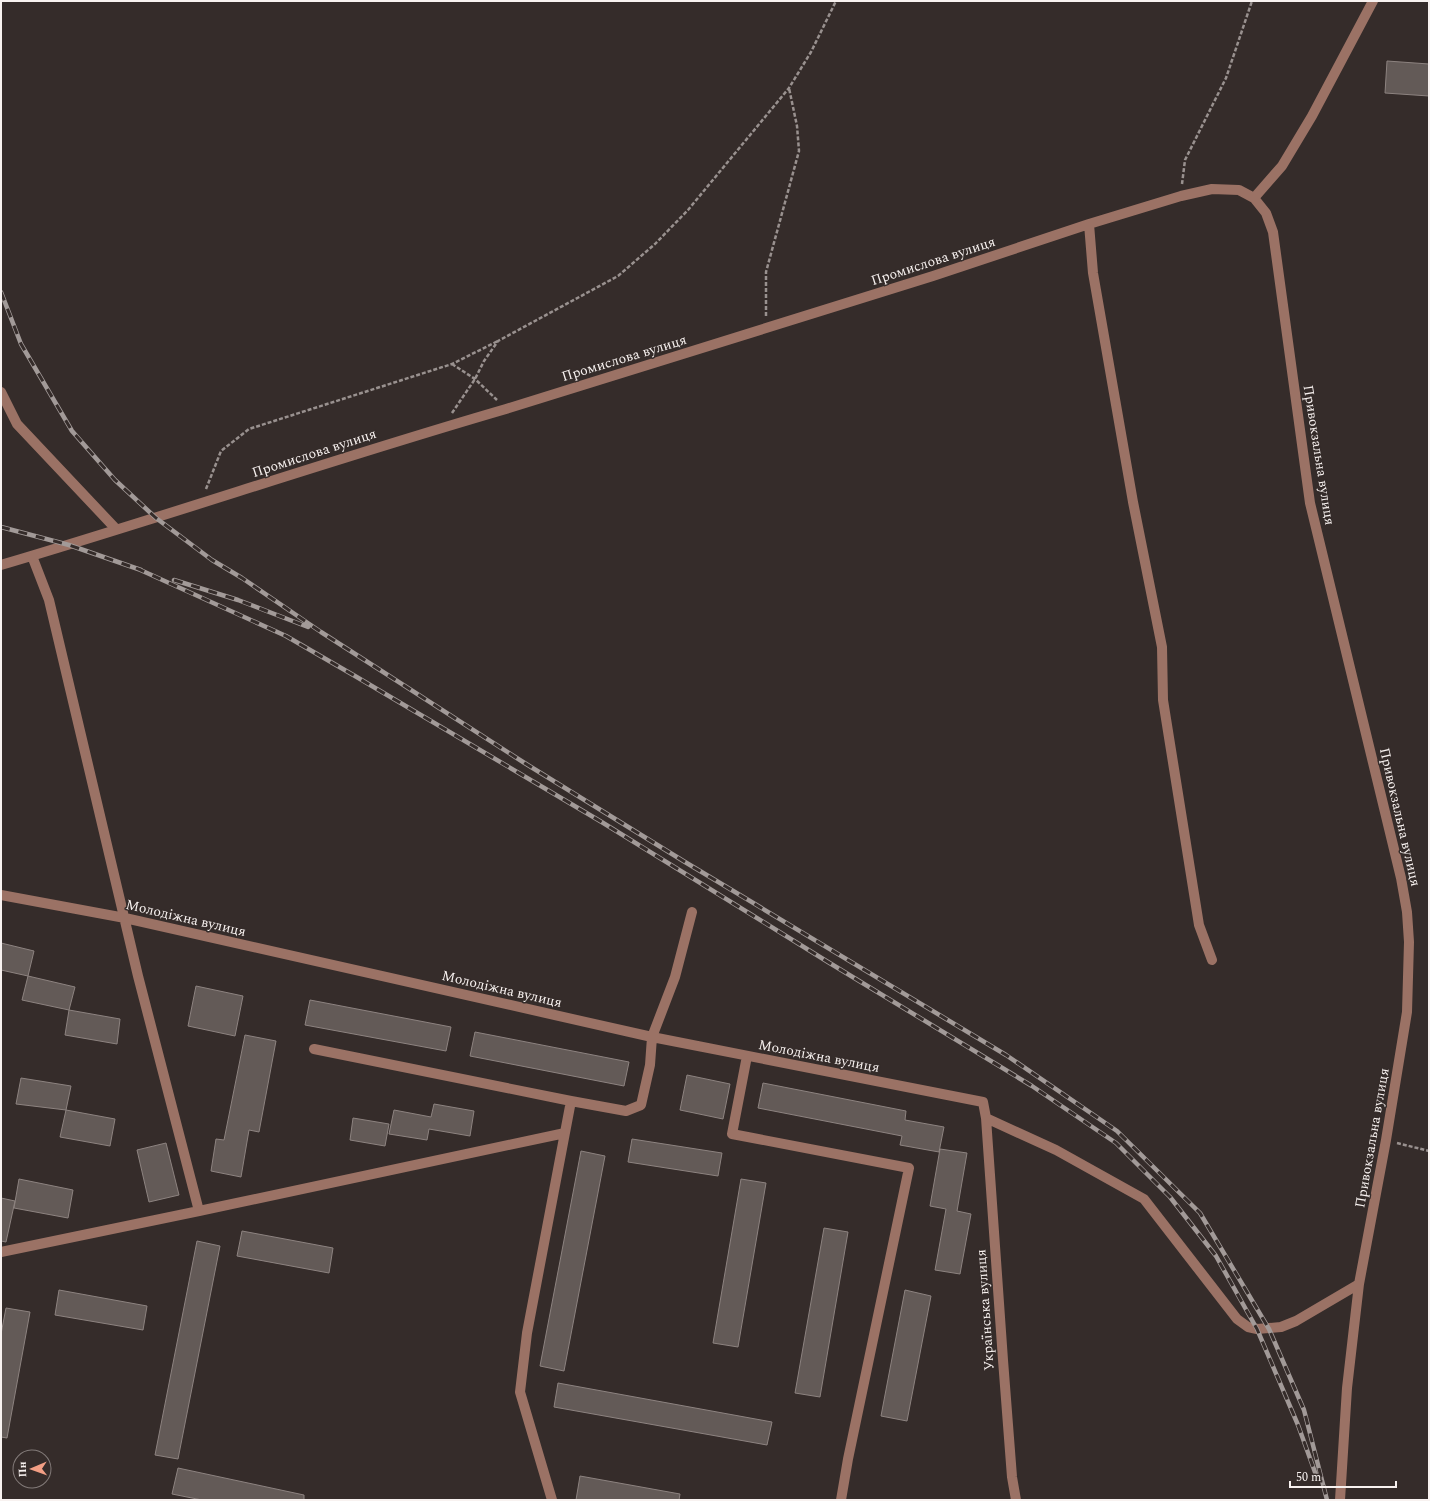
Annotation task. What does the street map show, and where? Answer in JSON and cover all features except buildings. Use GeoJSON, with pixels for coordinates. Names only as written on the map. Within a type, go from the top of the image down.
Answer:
{"type":"FeatureCollection","features":[{"type":"Feature","properties":{"kind":"street"},"geometry":{"type":"LineString","coordinates":[[1254,198],[1282,166],[1290,154],[1312,116],[1373,1]]}},
{"type":"Feature","properties":{"kind":"street","name":"Промислова вулиця"},"geometry":{"type":"LineString","coordinates":[[1,565],[933,276],[1089,224],[1181,196],[1212,189],[1239,190],[1254,198]]}},
{"type":"Feature","properties":{"kind":"street","name":"Привокзальна вулиця"},"geometry":{"type":"LineString","coordinates":[[1254,198],[1266,212],[1272,232],[1310,503],[1401,878],[1407,912],[1409,942],[1407,1012],[1386,1140],[1359,1284],[1347,1388],[1340,1500]]}},
{"type":"Feature","properties":{"kind":"street"},"geometry":{"type":"LineString","coordinates":[[1089,224],[1093,273],[1133,502],[1162,647],[1163,700],[1198,925],[1212,960]]}},
{"type":"Feature","properties":{"kind":"street"},"geometry":{"type":"LineString","coordinates":[[1,392],[17,424],[116,530]]}},
{"type":"Feature","properties":{"kind":"street"},"geometry":{"type":"LineString","coordinates":[[32,556],[49,600],[138,976],[200,1211]]}},
{"type":"Feature","properties":{"kind":"street","name":"Молодіжна вулиця"},"geometry":{"type":"LineString","coordinates":[[1,895],[125,918],[652,1037],[983,1102],[986,1118]]}},
{"type":"Feature","properties":{"kind":"street"},"geometry":{"type":"LineString","coordinates":[[314,1049],[626,1111],[641,1105],[650,1065],[652,1037],[676,976],[692,912]]}},
{"type":"Feature","properties":{"kind":"street"},"geometry":{"type":"LineString","coordinates":[[747,1056],[732,1134],[909,1168],[848,1459],[841,1500]]}},
{"type":"Feature","properties":{"kind":"street"},"geometry":{"type":"LineString","coordinates":[[552,1500],[520,1392],[527,1333],[571,1101]]}},
{"type":"Feature","properties":{"kind":"street"},"geometry":{"type":"LineString","coordinates":[[986,1118],[1056,1150],[1144,1199],[1237,1319],[1248,1327],[1257,1329],[1281,1327],[1296,1321],[1359,1284]]}},
{"type":"Feature","properties":{"kind":"street","name":"Українська вулиця"},"geometry":{"type":"LineString","coordinates":[[986,1118],[1012,1477],[1016,1500]]}},
{"type":"Feature","properties":{"kind":"street"},"geometry":{"type":"LineString","coordinates":[[1,1252],[565,1133]]}},
{"type":"Feature","properties":{"kind":"path"},"geometry":{"type":"LineString","coordinates":[[198,505],[221,451],[249,429],[452,364],[498,341],[618,276],[655,244],[688,210],[789,88],[812,52],[836,1]]}},
{"type":"Feature","properties":{"kind":"path"},"geometry":{"type":"LineString","coordinates":[[1181,196],[1185,160],[1226,78],[1252,1]]}},
{"type":"Feature","properties":{"kind":"path"},"geometry":{"type":"LineString","coordinates":[[765,328],[766,272],[799,151],[797,126],[789,88]]}},
{"type":"Feature","properties":{"kind":"path"},"geometry":{"type":"LineString","coordinates":[[442,427],[475,379],[498,341]]}},
{"type":"Feature","properties":{"kind":"path"},"geometry":{"type":"LineString","coordinates":[[452,364],[475,379],[506,409]]}},
{"type":"Feature","properties":{"kind":"path"},"geometry":{"type":"LineString","coordinates":[[1386,1140],[1429,1151]]}},
{"type":"Feature","properties":{"kind":"railway"},"geometry":{"type":"LineString","coordinates":[[1,292],[21,344],[72,431],[115,480],[156,518],[212,560],[242,578],[321,632],[523,762],[685,862],[1006,1055],[1117,1131],[1200,1213],[1269,1329],[1304,1410],[1327,1500]]}},
{"type":"Feature","properties":{"kind":"railway"},"geometry":{"type":"LineString","coordinates":[[1,527],[69,545],[141,570]]}},
{"type":"Feature","properties":{"kind":"railway"},"geometry":{"type":"LineString","coordinates":[[136,568],[286,636],[355,676],[600,821],[1032,1086],[1116,1143],[1170,1197],[1216,1256],[1257,1329],[1298,1425],[1316,1475]]}},
{"type":"Feature","properties":{"kind":"railway"},"geometry":{"type":"LineString","coordinates":[[174,580],[238,600],[308,627]]}}]}
